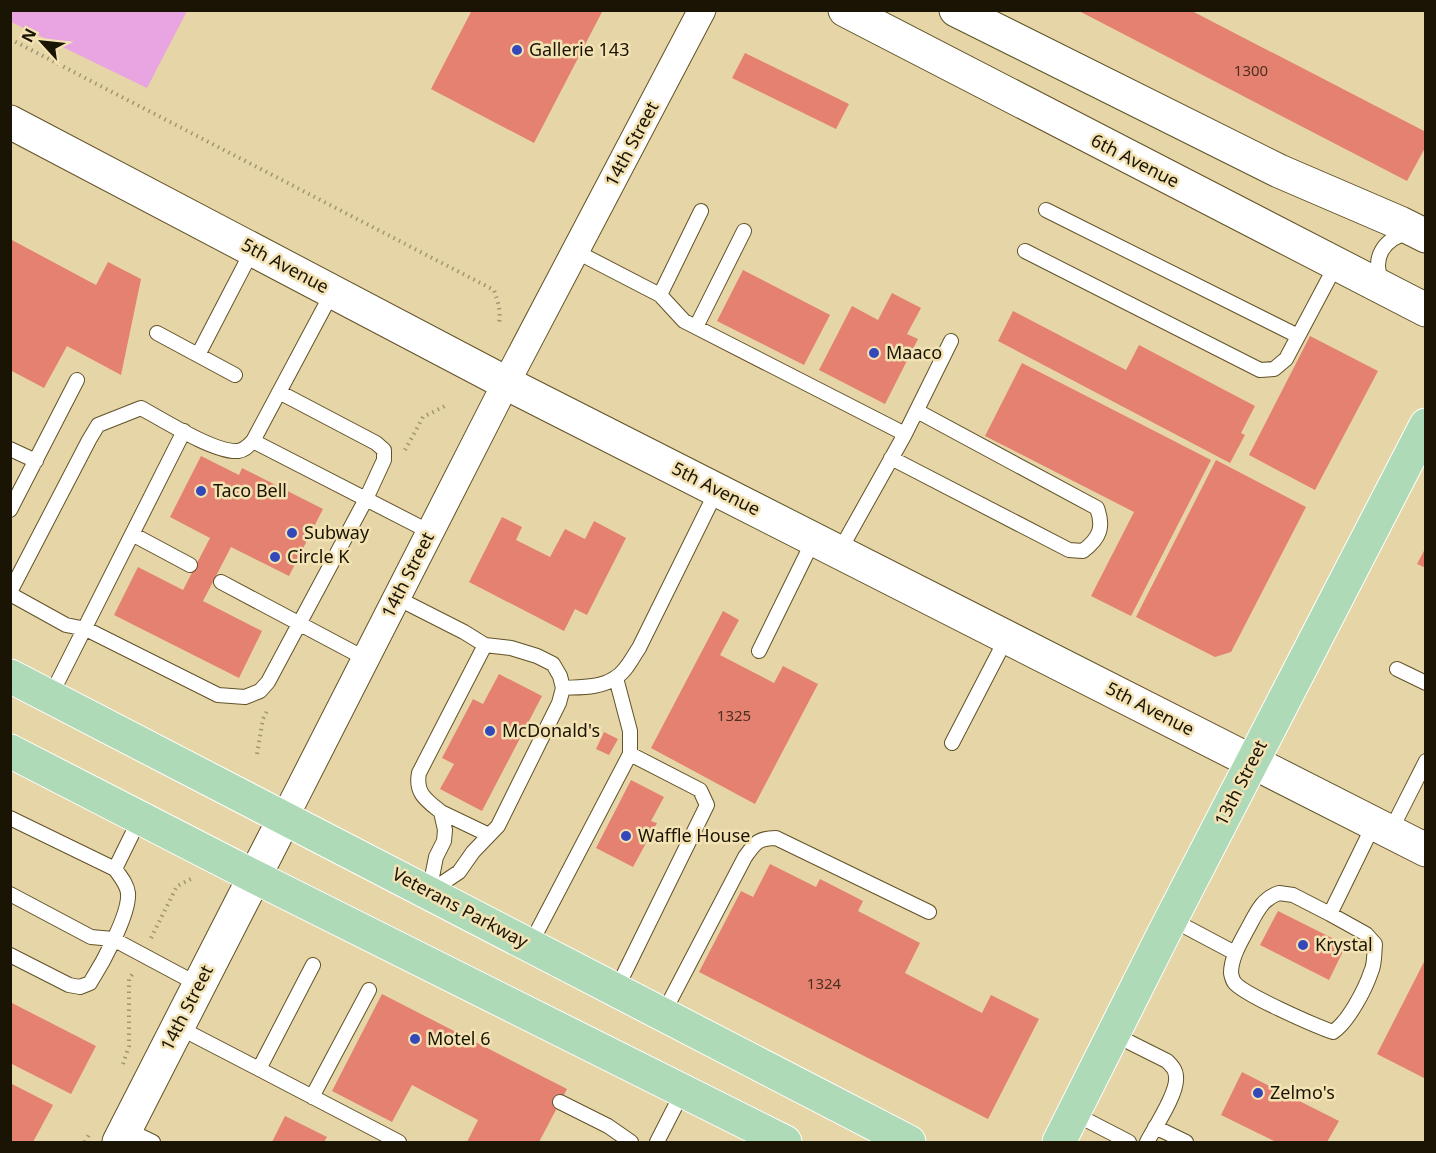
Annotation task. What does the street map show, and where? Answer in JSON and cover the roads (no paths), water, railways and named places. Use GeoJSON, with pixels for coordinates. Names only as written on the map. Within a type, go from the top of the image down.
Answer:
{"type":"FeatureCollection","features":[{"type":"Feature","properties":{"kind":"main road","name":"13th Street"},"geometry":{"type":"LineString","coordinates":[[1059,1143],[1171,919],[1425,425]]}},
{"type":"Feature","properties":{"kind":"main road","name":"Veterans Parkway"},"geometry":{"type":"LineString","coordinates":[[10,676],[909,1143]]}},
{"type":"Feature","properties":{"kind":"main road"},"geometry":{"type":"LineString","coordinates":[[10,751],[253,876],[785,1143]]}},
{"type":"Feature","properties":{"kind":"street","name":"14th Street"},"geometry":{"type":"LineString","coordinates":[[122,1136],[506,383],[702,10]]}},
{"type":"Feature","properties":{"kind":"street","name":"6th Avenue"},"geometry":{"type":"LineString","coordinates":[[845,10],[1425,310]]}},
{"type":"Feature","properties":{"kind":"street"},"geometry":{"type":"LineString","coordinates":[[956,10],[1279,171],[1420,233]]}},
{"type":"Feature","properties":{"kind":"street","name":"5th Avenue"},"geometry":{"type":"LineString","coordinates":[[10,122],[506,383],[1425,850]]}},
{"type":"Feature","properties":{"kind":"lane"},"geometry":{"type":"LineString","coordinates":[[1046,210],[1298,336]]}},
{"type":"Feature","properties":{"kind":"lane"},"geometry":{"type":"LineString","coordinates":[[660,295],[701,211]]}},
{"type":"Feature","properties":{"kind":"lane"},"geometry":{"type":"LineString","coordinates":[[696,327],[744,231]]}},
{"type":"Feature","properties":{"kind":"lane"},"geometry":{"type":"LineString","coordinates":[[1386,290],[1378,272],[1379,257],[1383,247],[1396,236],[1420,233]]}},
{"type":"Feature","properties":{"kind":"lane"},"geometry":{"type":"LineString","coordinates":[[198,355],[253,249]]}},
{"type":"Feature","properties":{"kind":"lane"},"geometry":{"type":"LineString","coordinates":[[575,251],[660,295],[684,321],[905,434]]}},
{"type":"Feature","properties":{"kind":"lane"},"geometry":{"type":"LineString","coordinates":[[1025,251],[1260,370],[1274,369],[1286,359],[1336,265]]}},
{"type":"Feature","properties":{"kind":"lane"},"geometry":{"type":"LineString","coordinates":[[279,392],[376,443],[384,450],[384,460],[366,499],[268,682],[260,691],[245,697],[218,695],[86,628],[66,625],[10,593],[98,425],[141,408],[216,447],[236,451],[245,449],[253,441],[279,392],[333,291]]}},
{"type":"Feature","properties":{"kind":"lane"},"geometry":{"type":"LineString","coordinates":[[157,333],[235,375]]}},
{"type":"Feature","properties":{"kind":"lane"},"geometry":{"type":"LineString","coordinates":[[759,651],[827,545],[891,458],[951,341]]}},
{"type":"Feature","properties":{"kind":"lane"},"geometry":{"type":"LineString","coordinates":[[10,510],[77,380]]}},
{"type":"Feature","properties":{"kind":"lane"},"geometry":{"type":"LineString","coordinates":[[891,458],[1069,550],[1083,550],[1094,543],[1100,533],[1101,520],[1097,508],[917,411]]}},
{"type":"Feature","properties":{"kind":"lane"},"geometry":{"type":"LineString","coordinates":[[50,697],[184,430]]}},
{"type":"Feature","properties":{"kind":"lane"},"geometry":{"type":"LineString","coordinates":[[253,441],[430,532]]}},
{"type":"Feature","properties":{"kind":"lane"},"geometry":{"type":"LineString","coordinates":[[10,449],[36,461]]}},
{"type":"Feature","properties":{"kind":"lane"},"geometry":{"type":"LineString","coordinates":[[563,688],[595,686],[616,678],[626,667],[639,648],[717,490]]}},
{"type":"Feature","properties":{"kind":"lane"},"geometry":{"type":"LineString","coordinates":[[132,534],[189,565]]}},
{"type":"Feature","properties":{"kind":"lane"},"geometry":{"type":"LineString","coordinates":[[221,582],[366,659]]}},
{"type":"Feature","properties":{"kind":"lane"},"geometry":{"type":"LineString","coordinates":[[397,598],[485,645],[511,648],[553,664],[560,676],[563,688],[559,703],[498,826],[473,852],[459,872],[429,892]]}},
{"type":"Feature","properties":{"kind":"lane"},"geometry":{"type":"LineString","coordinates":[[952,743],[1007,637]]}},
{"type":"Feature","properties":{"kind":"lane"},"geometry":{"type":"LineString","coordinates":[[485,645],[419,773],[417,782],[421,795],[441,812],[489,835]]}},
{"type":"Feature","properties":{"kind":"lane"},"geometry":{"type":"LineString","coordinates":[[1396,669],[1425,683]]}},
{"type":"Feature","properties":{"kind":"lane"},"geometry":{"type":"LineString","coordinates":[[530,945],[630,754],[630,731],[616,678]]}},
{"type":"Feature","properties":{"kind":"lane"},"geometry":{"type":"LineString","coordinates":[[616,990],[707,805],[700,790],[630,754]]}},
{"type":"Feature","properties":{"kind":"lane"},"geometry":{"type":"LineString","coordinates":[[1330,914],[1425,761]]}},
{"type":"Feature","properties":{"kind":"lane"},"geometry":{"type":"LineString","coordinates":[[429,892],[436,856],[444,841],[445,830],[441,812]]}},
{"type":"Feature","properties":{"kind":"lane"},"geometry":{"type":"LineString","coordinates":[[115,869],[140,818]]}},
{"type":"Feature","properties":{"kind":"lane"},"geometry":{"type":"LineString","coordinates":[[10,819],[115,869],[124,881],[128,893],[126,908],[113,939],[90,983],[80,987],[69,985],[10,955]]}},
{"type":"Feature","properties":{"kind":"lane"},"geometry":{"type":"LineString","coordinates":[[663,1014],[745,857],[754,844],[765,838],[776,838],[929,912]]}},
{"type":"Feature","properties":{"kind":"lane"},"geometry":{"type":"LineString","coordinates":[[1279,893],[1293,895],[1330,914],[1366,934],[1375,944],[1372,972],[1349,1017],[1343,1026],[1333,1032],[1316,1027],[1244,991],[1234,982],[1231,974],[1235,953],[1260,906],[1270,896],[1279,893]]}},
{"type":"Feature","properties":{"kind":"lane"},"geometry":{"type":"LineString","coordinates":[[10,894],[91,937],[113,939],[199,985]]}},
{"type":"Feature","properties":{"kind":"lane"},"geometry":{"type":"LineString","coordinates":[[1171,919],[1235,953]]}},
{"type":"Feature","properties":{"kind":"lane"},"geometry":{"type":"LineString","coordinates":[[259,1069],[313,965]]}},
{"type":"Feature","properties":{"kind":"lane"},"geometry":{"type":"LineString","coordinates":[[312,1097],[369,990]]}},
{"type":"Feature","properties":{"kind":"lane"},"geometry":{"type":"LineString","coordinates":[[178,1027],[399,1143]]}},
{"type":"Feature","properties":{"kind":"lane"},"geometry":{"type":"LineString","coordinates":[[1113,1034],[1167,1061],[1174,1068],[1177,1079],[1173,1092],[1146,1143]]}},
{"type":"Feature","properties":{"kind":"lane"},"geometry":{"type":"LineString","coordinates":[[657,1143],[683,1091]]}},
{"type":"Feature","properties":{"kind":"lane"},"geometry":{"type":"LineString","coordinates":[[560,1102],[608,1126],[631,1143]]}},
{"type":"Feature","properties":{"kind":"lane"},"geometry":{"type":"LineString","coordinates":[[1073,1113],[1129,1143]]}},
{"type":"Feature","properties":{"kind":"lane"},"geometry":{"type":"LineString","coordinates":[[1155,1127],[1186,1143]]}},
{"type":"Feature","properties":{"kind":"place","name":"Gallerie 143"},"geometry":{"type":"Point","coordinates":[517,50]}},
{"type":"Feature","properties":{"kind":"place","name":"Maaco"},"geometry":{"type":"Point","coordinates":[874,353]}},
{"type":"Feature","properties":{"kind":"place","name":"Taco Bell"},"geometry":{"type":"Point","coordinates":[201,491]}},
{"type":"Feature","properties":{"kind":"place","name":"Subway"},"geometry":{"type":"Point","coordinates":[292,533]}},
{"type":"Feature","properties":{"kind":"place","name":"Circle K"},"geometry":{"type":"Point","coordinates":[275,557]}},
{"type":"Feature","properties":{"kind":"place","name":"McDonald's"},"geometry":{"type":"Point","coordinates":[490,731]}},
{"type":"Feature","properties":{"kind":"place","name":"Waffle House"},"geometry":{"type":"Point","coordinates":[626,836]}},
{"type":"Feature","properties":{"kind":"place","name":"Krystal"},"geometry":{"type":"Point","coordinates":[1303,945]}},
{"type":"Feature","properties":{"kind":"place","name":"Motel 6"},"geometry":{"type":"Point","coordinates":[415,1039]}},
{"type":"Feature","properties":{"kind":"place","name":"Zelmo's"},"geometry":{"type":"Point","coordinates":[1258,1093]}}]}
